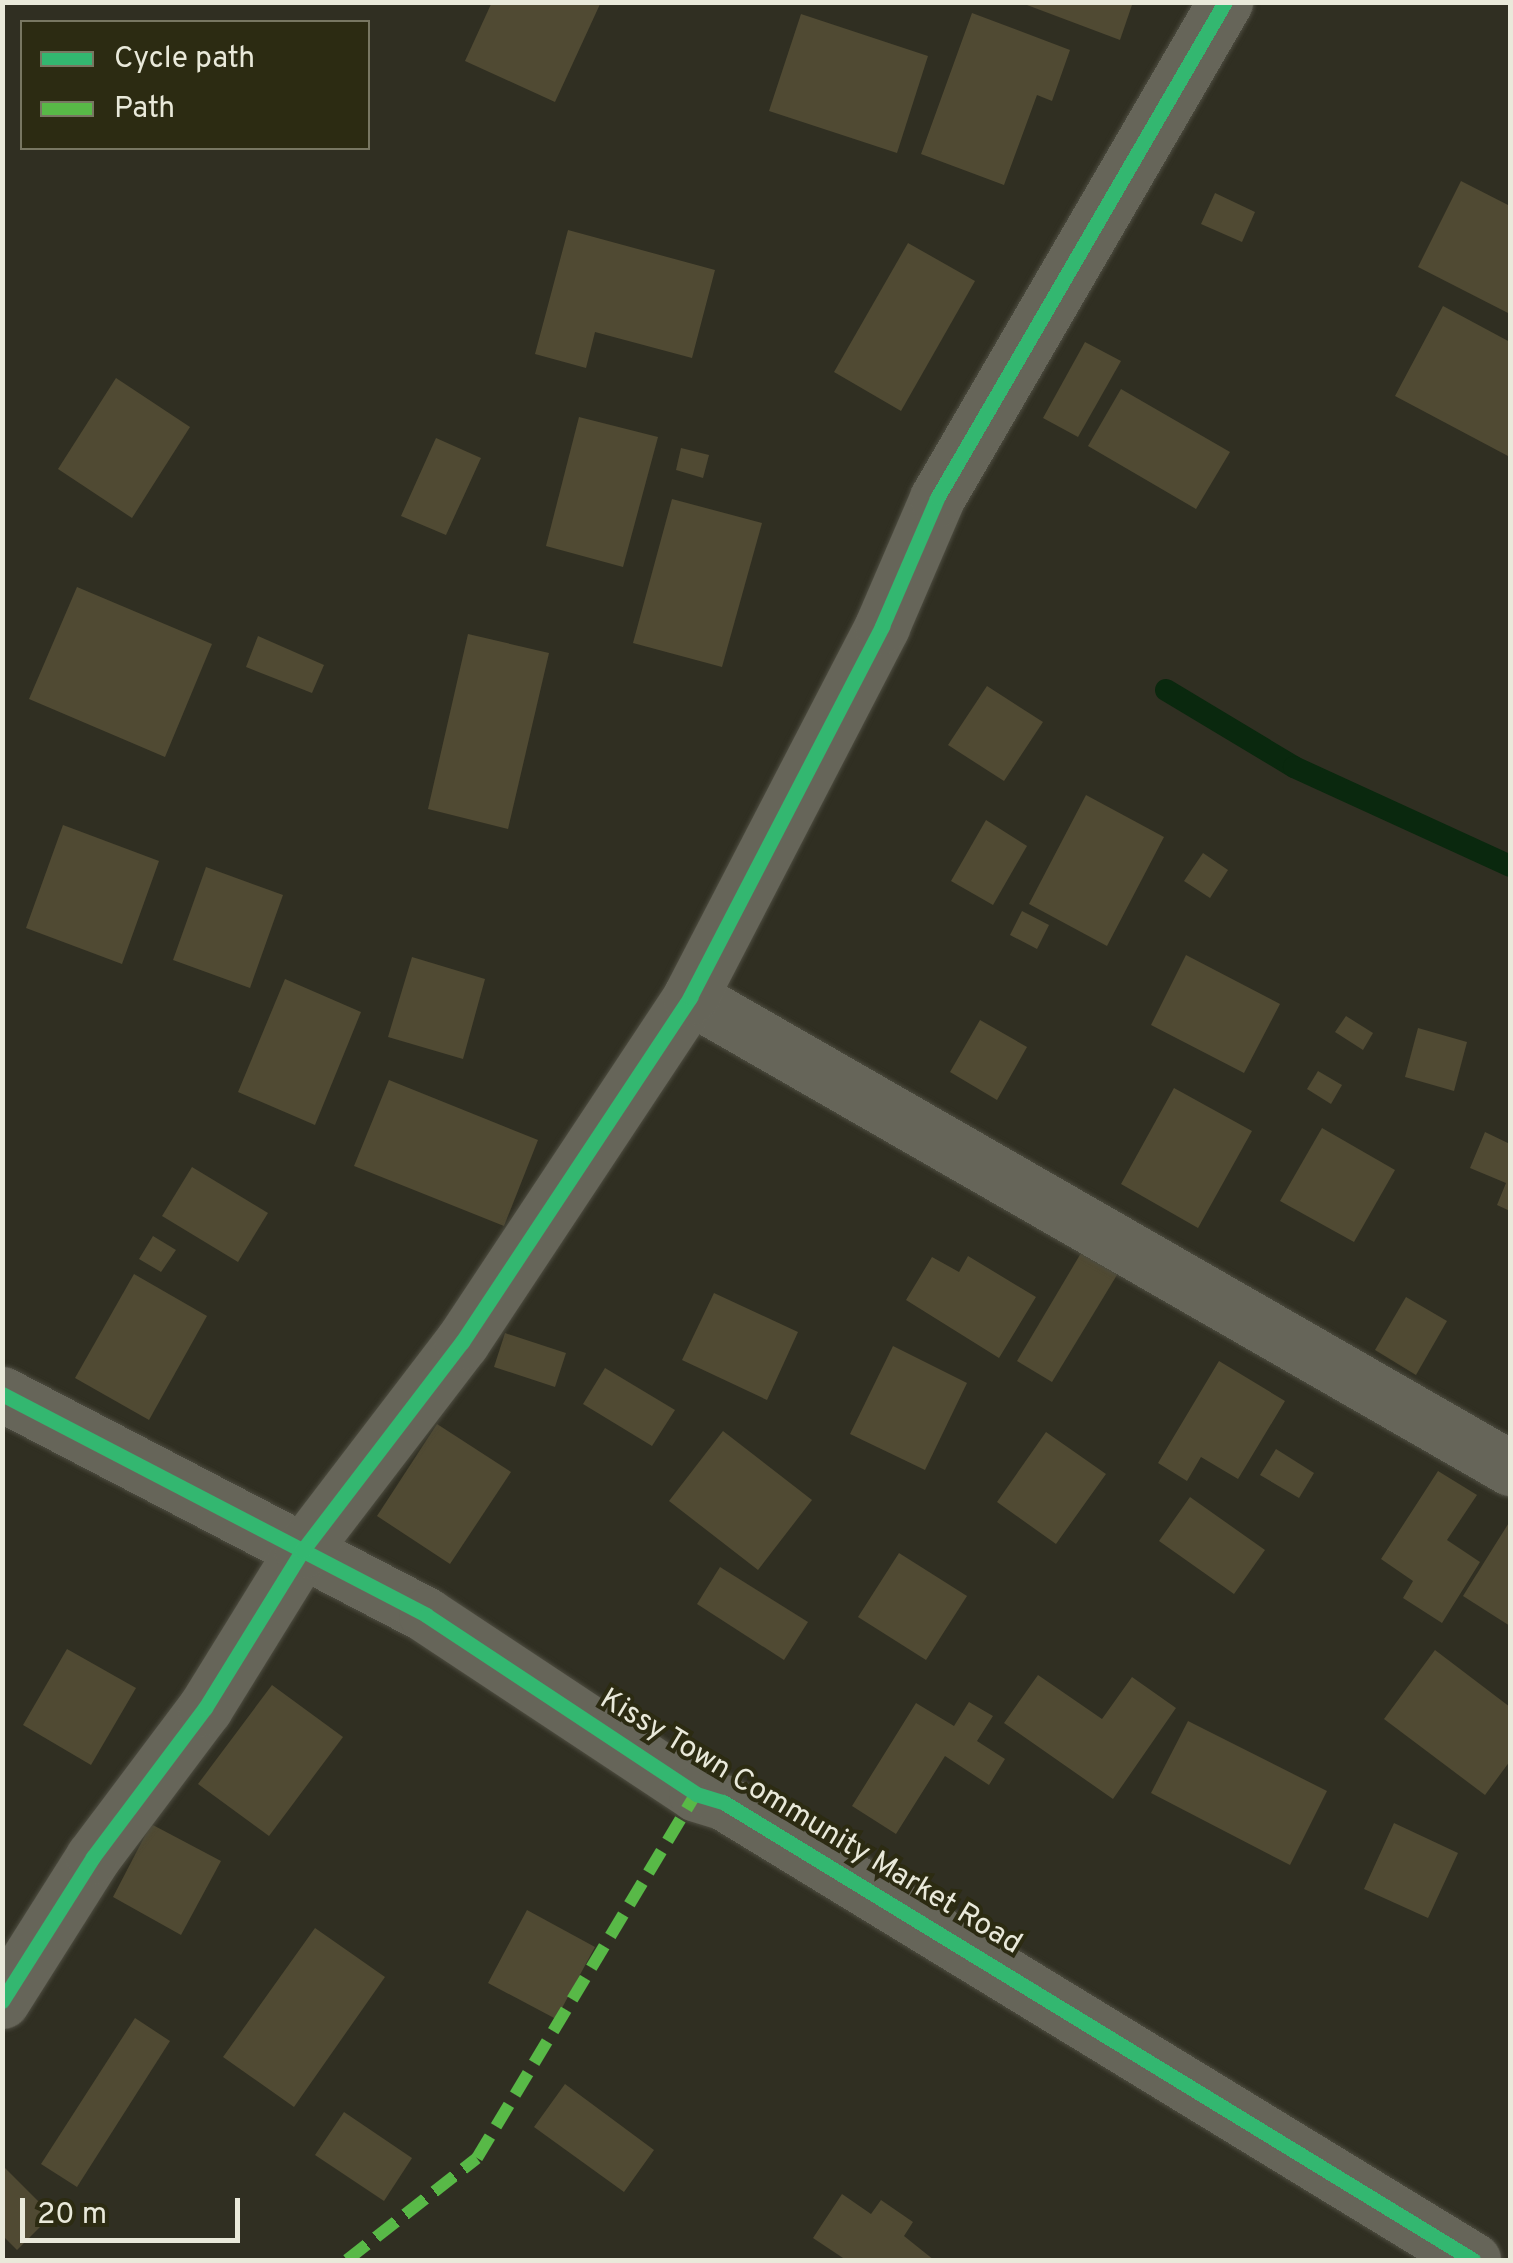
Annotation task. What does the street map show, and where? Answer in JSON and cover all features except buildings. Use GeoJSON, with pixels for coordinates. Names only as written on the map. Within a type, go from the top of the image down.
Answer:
{"type":"FeatureCollection","features":[{"type":"Feature","properties":{"kind":"street"},"geometry":{"type":"LineString","coordinates":[[2,2002],[92,1857],[204,1708],[302,1551],[462,1342],[690,997],[882,626],[937,498],[1224,2]]}},
{"type":"Feature","properties":{"kind":"street"},"geometry":{"type":"LineString","coordinates":[[690,997],[1510,1468]]}},
{"type":"Feature","properties":{"kind":"street","name":"Kissy Town Community Market Road"},"geometry":{"type":"LineString","coordinates":[[2,1394],[426,1615],[696,1794],[724,1802],[1473,2260]]}},
{"type":"Feature","properties":{"kind":"waterway"},"geometry":{"type":"LineString","coordinates":[[1166,690],[1294,767],[1510,866]]}},
{"type":"Feature","properties":{"kind":"marked path"},"geometry":{"type":"LineString","coordinates":[[347,2260],[477,2158],[696,1794]]}},
{"type":"Feature","properties":{"kind":"cycle path"},"geometry":{"type":"LineString","coordinates":[[2,2001],[93,1857],[205,1708],[302,1551],[462,1342],[690,997],[882,626],[937,498],[1225,2]]}},
{"type":"Feature","properties":{"kind":"cycle path"},"geometry":{"type":"LineString","coordinates":[[2,1394],[426,1615],[696,1794],[723,1802],[1473,2260]]}}]}
